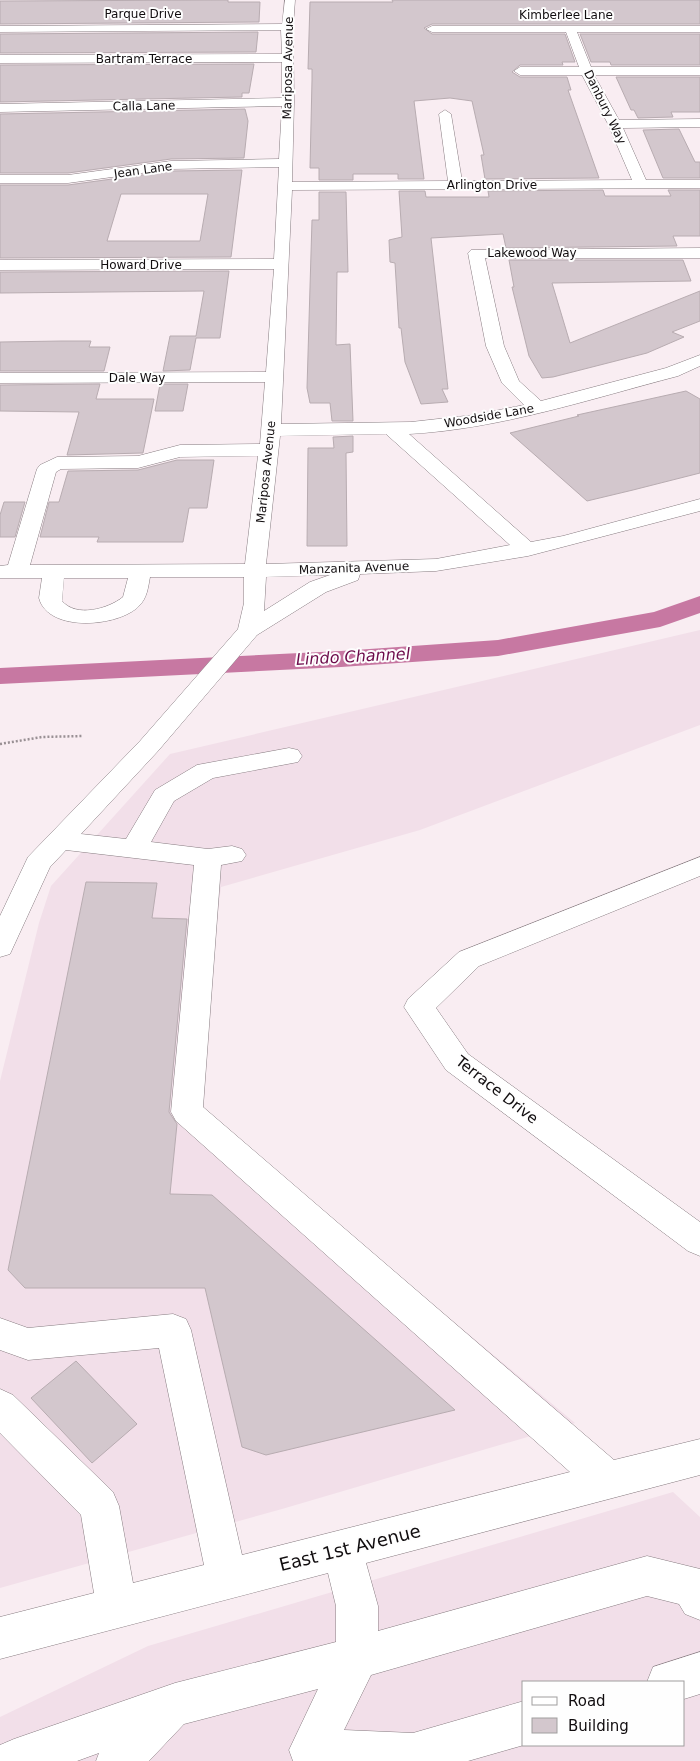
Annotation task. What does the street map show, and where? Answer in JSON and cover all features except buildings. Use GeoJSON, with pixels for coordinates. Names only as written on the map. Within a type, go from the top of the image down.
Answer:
{"type":"FeatureCollection","features":[{"type":"Feature","properties":{"kind":"street","name":"Mariposa Avenue"},"geometry":{"type":"LineString","coordinates":[[0,947],[49,851],[149,746],[249,630],[255,603],[255,570],[270,440],[282,264],[288,102],[287,27],[290,0]]}},
{"type":"Feature","properties":{"kind":"street","name":"Parque Drive"},"geometry":{"type":"LineString","coordinates":[[0,29],[287,27]]}},
{"type":"Feature","properties":{"kind":"street","name":"Kimberlee Lane"},"geometry":{"type":"LineString","coordinates":[[432,29],[700,29]]}},
{"type":"Feature","properties":{"kind":"street","name":"Danbury Way"},"geometry":{"type":"LineString","coordinates":[[570,29],[586,70],[615,124],[641,185]]}},
{"type":"Feature","properties":{"kind":"street","name":"Bartram Terrace"},"geometry":{"type":"LineString","coordinates":[[0,59],[287,58]]}},
{"type":"Feature","properties":{"kind":"street"},"geometry":{"type":"LineString","coordinates":[[520,71],[700,71]]}},
{"type":"Feature","properties":{"kind":"street","name":"Calla Lane"},"geometry":{"type":"LineString","coordinates":[[0,108],[288,102]]}},
{"type":"Feature","properties":{"kind":"street"},"geometry":{"type":"LineString","coordinates":[[445,114],[456,185]]}},
{"type":"Feature","properties":{"kind":"street"},"geometry":{"type":"LineString","coordinates":[[615,124],[700,123]]}},
{"type":"Feature","properties":{"kind":"street","name":"Jean Lane"},"geometry":{"type":"LineString","coordinates":[[0,179],[68,179],[171,165],[285,163]]}},
{"type":"Feature","properties":{"kind":"street","name":"Arlington Drive"},"geometry":{"type":"LineString","coordinates":[[284,186],[700,184]]}},
{"type":"Feature","properties":{"kind":"street","name":"Lakewood Way"},"geometry":{"type":"LineString","coordinates":[[537,408],[511,383],[495,346],[476,253],[700,253]]}},
{"type":"Feature","properties":{"kind":"street","name":"Howard Drive"},"geometry":{"type":"LineString","coordinates":[[0,265],[282,264]]}},
{"type":"Feature","properties":{"kind":"street","name":"Woodside Lane"},"geometry":{"type":"LineString","coordinates":[[8,572],[47,469],[57,463],[138,462],[180,451],[270,440],[474,421],[537,408],[672,372],[700,360]]}},
{"type":"Feature","properties":{"kind":"street","name":"Dale Way"},"geometry":{"type":"LineString","coordinates":[[0,378],[274,377]]}},
{"type":"Feature","properties":{"kind":"street"},"geometry":{"type":"LineString","coordinates":[[392,429],[528,550]]}},
{"type":"Feature","properties":{"kind":"street","name":"Manzanita Avenue"},"geometry":{"type":"LineString","coordinates":[[8,572],[255,570],[436,565],[565,542],[700,505]]}},
{"type":"Feature","properties":{"kind":"street"},"geometry":{"type":"LineString","coordinates":[[249,630],[318,587],[374,568]]}},
{"type":"Feature","properties":{"kind":"street"},"geometry":{"type":"LineString","coordinates":[[54,572],[50,596],[52,604],[59,610],[84,616],[112,613],[132,601],[136,593],[140,571]]}},
{"type":"Feature","properties":{"kind":"street"},"geometry":{"type":"LineString","coordinates":[[134,849],[164,796],[206,771],[289,756]]}},
{"type":"Feature","properties":{"kind":"street"},"geometry":{"type":"LineString","coordinates":[[49,851],[134,849],[220,857],[187,1112],[609,1481]]}},
{"type":"Feature","properties":{"kind":"street","name":"Terrace Drive"},"geometry":{"type":"LineString","coordinates":[[700,866],[469,959],[419,1007],[457,1062],[700,1241]]}},
{"type":"Feature","properties":{"kind":"street"},"geometry":{"type":"LineString","coordinates":[[0,1334],[28,1344],[173,1330],[228,1579]]}},
{"type":"Feature","properties":{"kind":"street"},"geometry":{"type":"LineString","coordinates":[[0,1407],[99,1506],[118,1608]]}},
{"type":"Feature","properties":{"kind":"street","name":"East 1st Avenue"},"geometry":{"type":"LineString","coordinates":[[0,1638],[700,1457]]}},
{"type":"Feature","properties":{"kind":"street"},"geometry":{"type":"LineString","coordinates":[[342,1550],[357,1606],[357,1658],[310,1750],[413,1755],[522,1724]]}},
{"type":"Feature","properties":{"kind":"street"},"geometry":{"type":"LineString","coordinates":[[14,1761],[175,1705],[357,1658],[647,1576],[691,1586],[700,1599]]}},
{"type":"Feature","properties":{"kind":"street"},"geometry":{"type":"LineString","coordinates":[[672,1681],[700,1673]]}},
{"type":"Feature","properties":{"kind":"street"},"geometry":{"type":"LineString","coordinates":[[118,1761],[175,1705]]}},
{"type":"Feature","properties":{"kind":"path"},"geometry":{"type":"LineString","coordinates":[[0,744],[42,737],[83,736]]}},
{"type":"Feature","properties":{"kind":"shaded area"},"geometry":{"type":"Polygon","coordinates":[[[700,630],[700,725],[420,830],[221,887],[194,1105],[575,1423],[282,1509],[0,1588],[0,1081],[39,923],[51,886],[170,754],[700,630]]]}},
{"type":"Feature","properties":{"kind":"shaded area"},"geometry":{"type":"Polygon","coordinates":[[[673,1492],[700,1517],[700,1761],[0,1761],[0,1717],[148,1646],[673,1492]]]}},
{"type":"Feature","properties":{"kind":"waterway","name":"Lindo Channel"},"geometry":{"type":"LineString","coordinates":[[0,676],[341,659],[498,648],[660,619],[700,604]]}}]}
